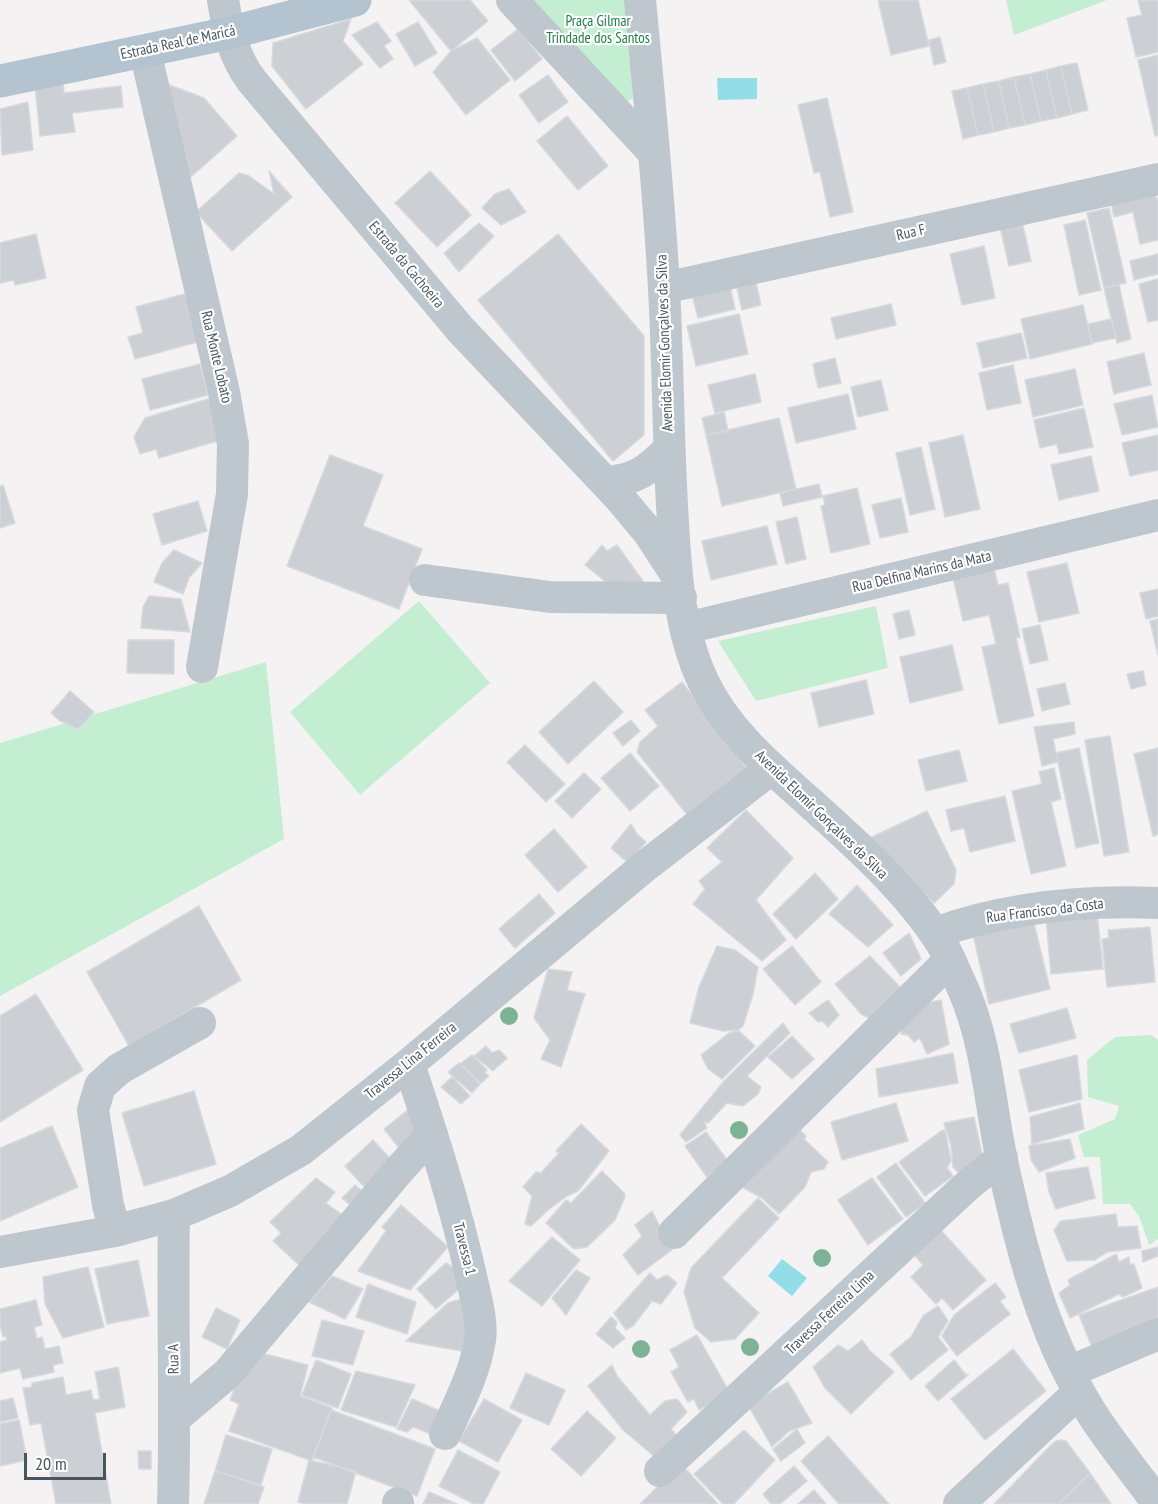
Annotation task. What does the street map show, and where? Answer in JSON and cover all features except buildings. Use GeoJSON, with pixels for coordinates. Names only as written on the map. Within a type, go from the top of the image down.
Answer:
{"type":"FeatureCollection","features":[{"type":"Feature","properties":{"kind":"main road","name":"Estrada Real de Maricá"},"geometry":{"type":"LineString","coordinates":[[0,81],[229,33],[356,0]]}},
{"type":"Feature","properties":{"kind":"street","name":"Estrada da Cachoeira"},"geometry":{"type":"LineString","coordinates":[[223,0],[229,33],[242,68],[460,329],[605,482],[649,533],[681,600]]}},
{"type":"Feature","properties":{"kind":"street"},"geometry":{"type":"LineString","coordinates":[[512,0],[654,153]]}},
{"type":"Feature","properties":{"kind":"street"},"geometry":{"type":"LineString","coordinates":[[640,0],[654,153]]}},
{"type":"Feature","properties":{"kind":"street","name":"Rua Monte Lobato"},"geometry":{"type":"LineString","coordinates":[[145,51],[224,392],[233,444],[232,494],[202,667]]}},
{"type":"Feature","properties":{"kind":"street","name":"Avenida Elomir Gonçalves da Silva"},"geometry":{"type":"LineString","coordinates":[[654,153],[664,288],[669,449],[681,600],[695,660],[705,684],[740,736],[771,770],[870,859],[934,933],[950,960],[966,997],[978,1034],[1002,1158],[1029,1273],[1053,1340],[1074,1382],[1122,1456],[1155,1492]]}},
{"type":"Feature","properties":{"kind":"street","name":"Rua F"},"geometry":{"type":"LineString","coordinates":[[664,288],[1158,179]]}},
{"type":"Feature","properties":{"kind":"street"},"geometry":{"type":"LineString","coordinates":[[605,482],[624,481],[635,477],[669,449]]}},
{"type":"Feature","properties":{"kind":"street","name":"Rua Delfina Marins da Mata"},"geometry":{"type":"LineString","coordinates":[[425,580],[550,597],[681,600],[1158,515]]}},
{"type":"Feature","properties":{"kind":"street","name":"Travessa Lina Ferreira"},"geometry":{"type":"LineString","coordinates":[[0,1252],[115,1231],[174,1215],[230,1191],[301,1150],[409,1064],[644,867],[771,770]]}},
{"type":"Feature","properties":{"kind":"street","name":"Rua Francisco da Costa"},"geometry":{"type":"LineString","coordinates":[[934,933],[987,917],[1039,909],[1125,902],[1158,903]]}},
{"type":"Feature","properties":{"kind":"street"},"geometry":{"type":"LineString","coordinates":[[675,1233],[950,960]]}},
{"type":"Feature","properties":{"kind":"street"},"geometry":{"type":"LineString","coordinates":[[115,1231],[108,1205],[93,1110],[100,1086],[119,1069],[200,1023]]}},
{"type":"Feature","properties":{"kind":"street","name":"Travessa 1"},"geometry":{"type":"LineString","coordinates":[[409,1064],[465,1248],[477,1303],[481,1337],[475,1368],[445,1434]]}},
{"type":"Feature","properties":{"kind":"street"},"geometry":{"type":"LineString","coordinates":[[175,1418],[227,1374],[432,1134]]}},
{"type":"Feature","properties":{"kind":"street","name":"Travessa Ferreira Lima"},"geometry":{"type":"LineString","coordinates":[[660,1471],[968,1185],[1002,1158]]}},
{"type":"Feature","properties":{"kind":"street","name":"Rua A"},"geometry":{"type":"LineString","coordinates":[[173,1504],[174,1215]]}},
{"type":"Feature","properties":{"kind":"street"},"geometry":{"type":"LineString","coordinates":[[959,1504],[1074,1382],[1158,1334]]}},
{"type":"Feature","properties":{"kind":"green space","name":"Praça Gilmar Trindade dos Santos"},"geometry":{"type":"Polygon","coordinates":[[[528,0],[627,0],[633,98],[625,103],[528,0]]]}},
{"type":"Feature","properties":{"kind":"green space"},"geometry":{"type":"Polygon","coordinates":[[[1006,0],[1107,0],[1014,35],[1006,0]]]}},
{"type":"Feature","properties":{"kind":"green space"},"geometry":{"type":"Polygon","coordinates":[[[419,601],[490,683],[360,795],[290,712],[419,601]]]}},
{"type":"Feature","properties":{"kind":"green space"},"geometry":{"type":"Polygon","coordinates":[[[876,606],[888,668],[756,701],[718,641],[876,606]]]}},
{"type":"Feature","properties":{"kind":"green space"},"geometry":{"type":"Polygon","coordinates":[[[266,662],[284,839],[0,996],[0,743],[266,662]]]}},
{"type":"Feature","properties":{"kind":"green space"},"geometry":{"type":"Polygon","coordinates":[[[1151,1035],[1158,1040],[1158,1239],[1149,1245],[1140,1218],[1130,1204],[1103,1204],[1100,1157],[1084,1157],[1078,1135],[1115,1119],[1119,1106],[1088,1097],[1087,1060],[1115,1037],[1151,1035]]]}},
{"type":"Feature","properties":{"kind":"water"},"geometry":{"type":"Polygon","coordinates":[[[717,78],[757,78],[757,99],[718,100],[717,78]]]}},
{"type":"Feature","properties":{"kind":"water"},"geometry":{"type":"Polygon","coordinates":[[[782,1259],[807,1278],[792,1296],[768,1276],[782,1259]]]}}]}
